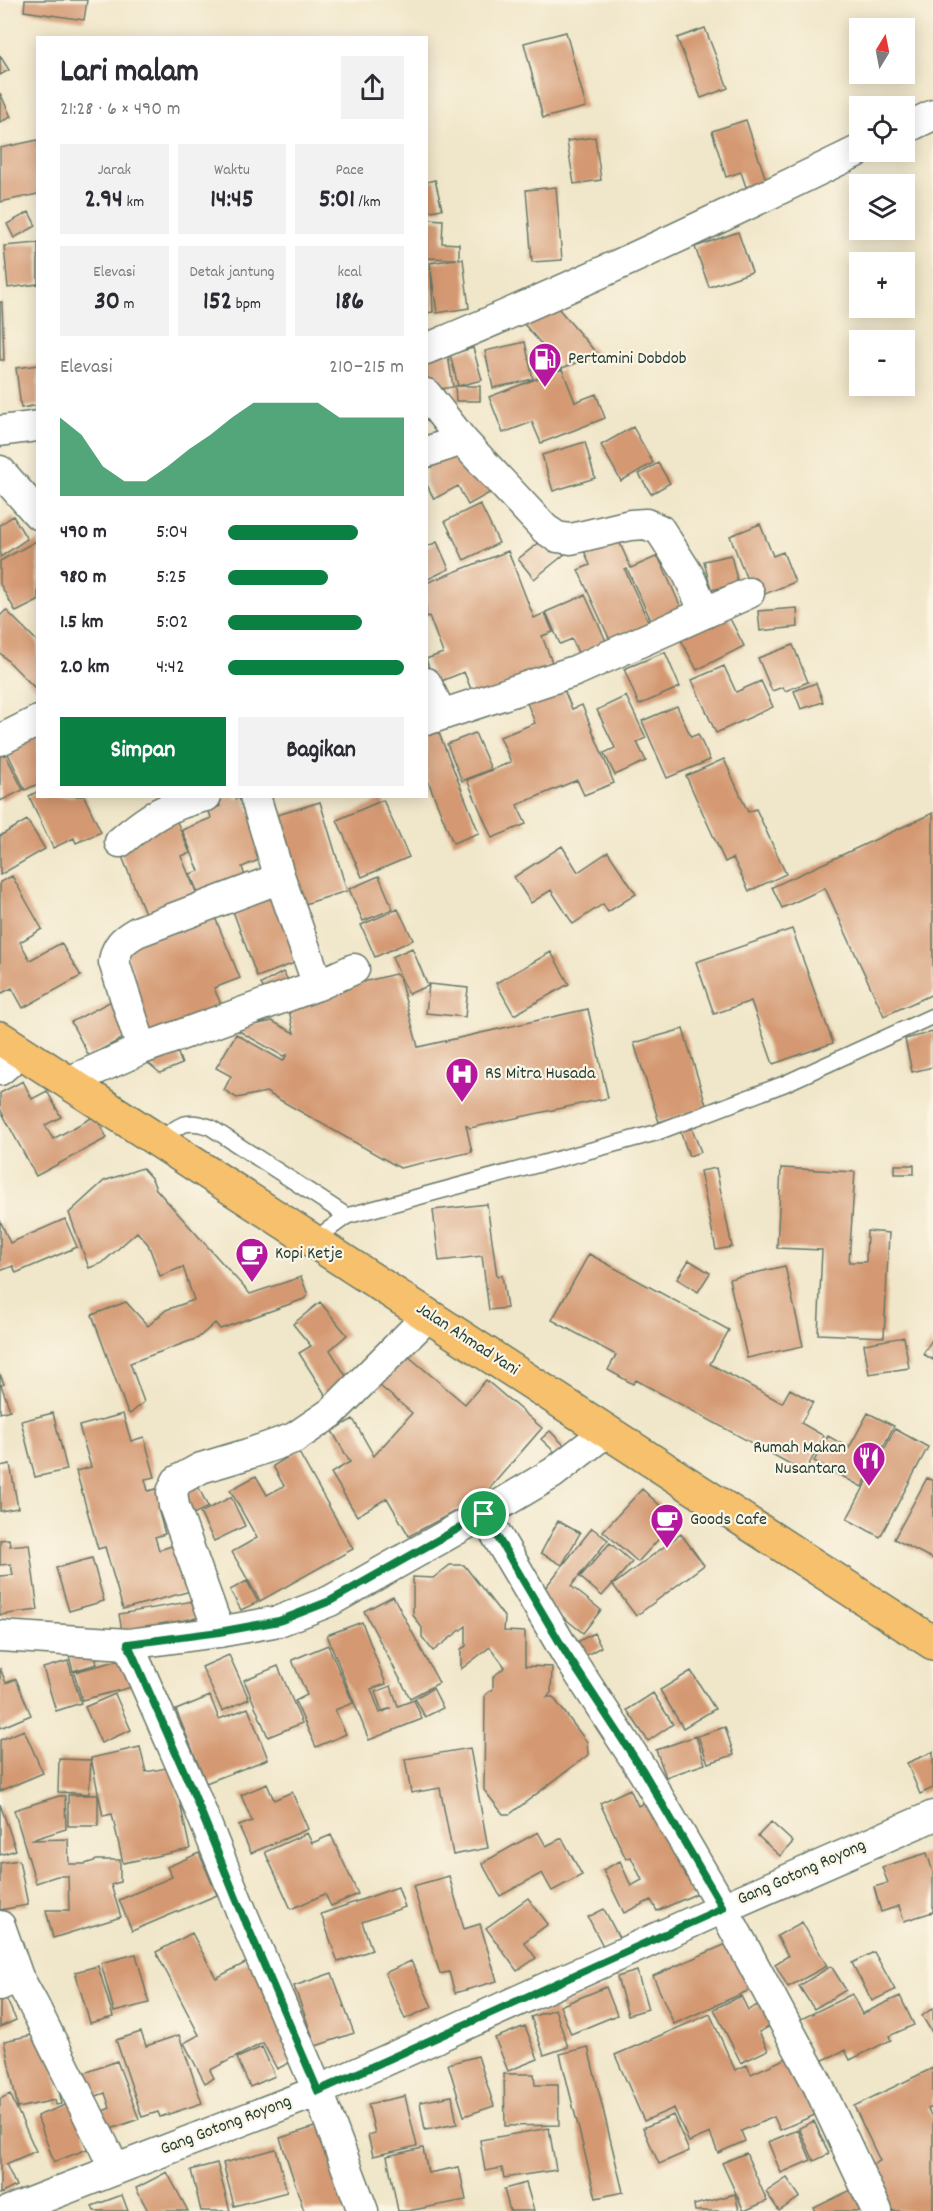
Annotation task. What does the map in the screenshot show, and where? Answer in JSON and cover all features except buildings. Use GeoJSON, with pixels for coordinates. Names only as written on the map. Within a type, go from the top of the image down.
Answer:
{"type":"FeatureCollection","features":[{"type":"Feature","properties":{"kind":"highway","name":"Jalan Ahmad Yani"},"geometry":{"type":"LineString","coordinates":[[7,1053],[68,1082],[933,1643]]}},
{"type":"Feature","properties":{"kind":"street"},"geometry":{"type":"LineString","coordinates":[[915,124],[933,115]]}},
{"type":"Feature","properties":{"kind":"street"},"geometry":{"type":"LineString","coordinates":[[428,348],[505,316],[849,155]]}},
{"type":"Feature","properties":{"kind":"street"},"geometry":{"type":"LineString","coordinates":[[428,397],[462,440],[545,529],[557,537],[571,539],[630,525],[646,524],[660,530],[688,574],[705,613]]}},
{"type":"Feature","properties":{"kind":"street"},"geometry":{"type":"LineString","coordinates":[[0,431],[36,426]]}},
{"type":"Feature","properties":{"kind":"street"},"geometry":{"type":"LineString","coordinates":[[428,451],[462,440]]}},
{"type":"Feature","properties":{"kind":"street"},"geometry":{"type":"LineString","coordinates":[[0,471],[36,512]]}},
{"type":"Feature","properties":{"kind":"street"},"geometry":{"type":"LineString","coordinates":[[428,692],[434,717],[575,670],[749,593]]}},
{"type":"Feature","properties":{"kind":"street"},"geometry":{"type":"LineString","coordinates":[[0,740],[36,722]]}},
{"type":"Feature","properties":{"kind":"street"},"geometry":{"type":"LineString","coordinates":[[120,843],[146,820],[171,807],[200,798]]}},
{"type":"Feature","properties":{"kind":"street"},"geometry":{"type":"LineString","coordinates":[[256,798],[280,878],[318,985]]}},
{"type":"Feature","properties":{"kind":"street"},"geometry":{"type":"LineString","coordinates":[[142,1049],[114,962],[116,949],[124,939],[280,878]]}},
{"type":"Feature","properties":{"kind":"street"},"geometry":{"type":"LineString","coordinates":[[68,1082],[142,1049],[318,985],[354,969]]}},
{"type":"Feature","properties":{"kind":"street"},"geometry":{"type":"LineString","coordinates":[[219,1632],[174,1506],[172,1492],[177,1481],[201,1468],[294,1438],[331,1413],[429,1315]]}},
{"type":"Feature","properties":{"kind":"street"},"geometry":{"type":"LineString","coordinates":[[0,1636],[128,1644],[219,1632],[279,1621],[330,1601],[484,1514],[553,1473],[608,1431]]}},
{"type":"Feature","properties":{"kind":"street"},"geometry":{"type":"LineString","coordinates":[[484,1514],[566,1653],[643,1771],[723,1908],[817,2083],[878,2211]]}},
{"type":"Feature","properties":{"kind":"street"},"geometry":{"type":"LineString","coordinates":[[128,1644],[193,1792],[318,2091],[363,2211]]}},
{"type":"Feature","properties":{"kind":"street","name":"Gang Gotong Royong"},"geometry":{"type":"LineString","coordinates":[[9,2211],[318,2091],[933,1816]]}},
{"type":"Feature","properties":{"kind":"street"},"geometry":{"type":"LineString","coordinates":[[0,1926],[9,1981],[33,2004],[115,2169]]}},
{"type":"Feature","properties":{"kind":"lane"},"geometry":{"type":"LineString","coordinates":[[314,1240],[347,1216],[655,1133],[783,1084],[933,1016]]}},
{"type":"Feature","properties":{"kind":"lane"},"geometry":{"type":"LineString","coordinates":[[160,1141],[177,1126],[198,1123],[210,1127],[347,1216]]}},
{"type":"Feature","properties":{"kind":"place","name":"Pertamini Dobdob"},"geometry":{"type":"Point","coordinates":[545,388]}},
{"type":"Feature","properties":{"kind":"place","name":"RS Mitra Husada"},"geometry":{"type":"Point","coordinates":[462,1103]}},
{"type":"Feature","properties":{"kind":"place","name":"Kopi Ketje"},"geometry":{"type":"Point","coordinates":[252,1283]}},
{"type":"Feature","properties":{"kind":"place","name":"Rumah Makan Nusantara"},"geometry":{"type":"Point","coordinates":[869,1487]}},
{"type":"Feature","properties":{"kind":"place","name":"Goods Cafe"},"geometry":{"type":"Point","coordinates":[667,1549]}},
{"type":"Feature","properties":{"kind":"route"},"geometry":{"type":"LineString","coordinates":[[484,1514],[566,1653],[643,1771],[723,1908],[318,2091],[193,1792],[128,1644],[219,1632],[279,1621],[330,1601],[484,1514]]}}]}
